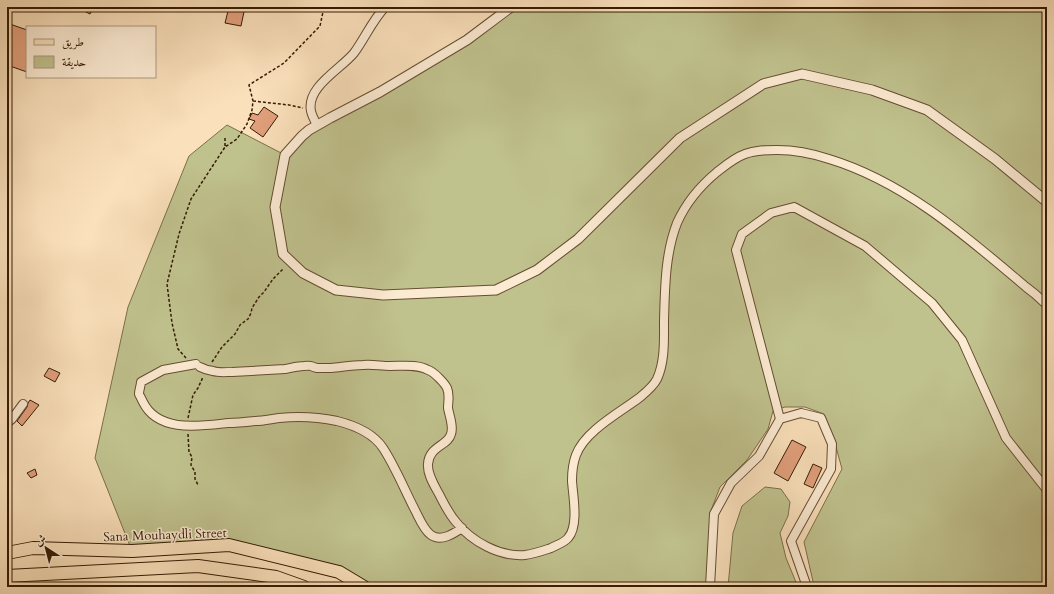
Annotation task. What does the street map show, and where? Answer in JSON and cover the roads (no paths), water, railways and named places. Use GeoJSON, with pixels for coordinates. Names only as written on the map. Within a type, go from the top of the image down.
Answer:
{"type":"FeatureCollection","features":[{"type":"Feature","properties":{"kind":"main road","name":"Sana Mouhaydli Street"},"geometry":{"type":"LineString","coordinates":[[7,553],[33,548],[132,551],[229,545],[339,572],[364,587]]}},
{"type":"Feature","properties":{"kind":"main road"},"geometry":{"type":"LineString","coordinates":[[7,576],[198,566],[276,577],[304,587]]}},
{"type":"Feature","properties":{"kind":"street"},"geometry":{"type":"LineString","coordinates":[[317,125],[310,110],[312,99],[320,86],[329,76],[353,55],[373,22],[385,7]]}},
{"type":"Feature","properties":{"kind":"street"},"geometry":{"type":"LineString","coordinates":[[511,7],[468,40],[386,89],[317,125],[302,136],[285,155],[275,207],[282,254],[303,273],[336,290],[383,295],[496,290],[536,270],[578,239],[680,138],[763,84],[802,74],[872,90],[927,110],[995,159],[1047,202]]}},
{"type":"Feature","properties":{"kind":"street"},"geometry":{"type":"LineString","coordinates":[[462,528],[449,536],[436,537],[431,535],[422,524],[395,469],[382,447],[370,435],[359,429],[337,421],[303,418],[280,418],[202,426],[176,424],[153,416],[139,394],[141,382],[163,370],[201,367],[216,372],[302,366],[326,368],[373,364],[426,368],[444,383],[448,389],[448,409],[452,429],[449,438],[430,455],[428,461],[430,476],[454,521],[462,528],[476,540],[485,545],[510,554],[522,555],[533,553],[559,544],[569,537],[572,531],[575,515],[572,477],[577,451],[590,435],[606,421],[644,394],[657,379],[663,358],[668,258],[676,225],[696,192],[719,170],[741,155],[760,150],[796,150],[847,164],[861,170],[907,195],[939,217],[970,240],[1047,305]]}},
{"type":"Feature","properties":{"kind":"street"},"geometry":{"type":"LineString","coordinates":[[710,587],[714,514],[731,483],[760,456],[780,419],[736,250],[742,234],[771,213],[794,206],[865,246],[932,303],[962,340],[1006,438],[1047,490]]}},
{"type":"Feature","properties":{"kind":"street"},"geometry":{"type":"LineString","coordinates":[[7,423],[12,419],[23,404]]}},
{"type":"Feature","properties":{"kind":"street"},"geometry":{"type":"LineString","coordinates":[[780,419],[801,413],[821,418],[832,444],[831,469],[792,541],[808,587]]}}]}
